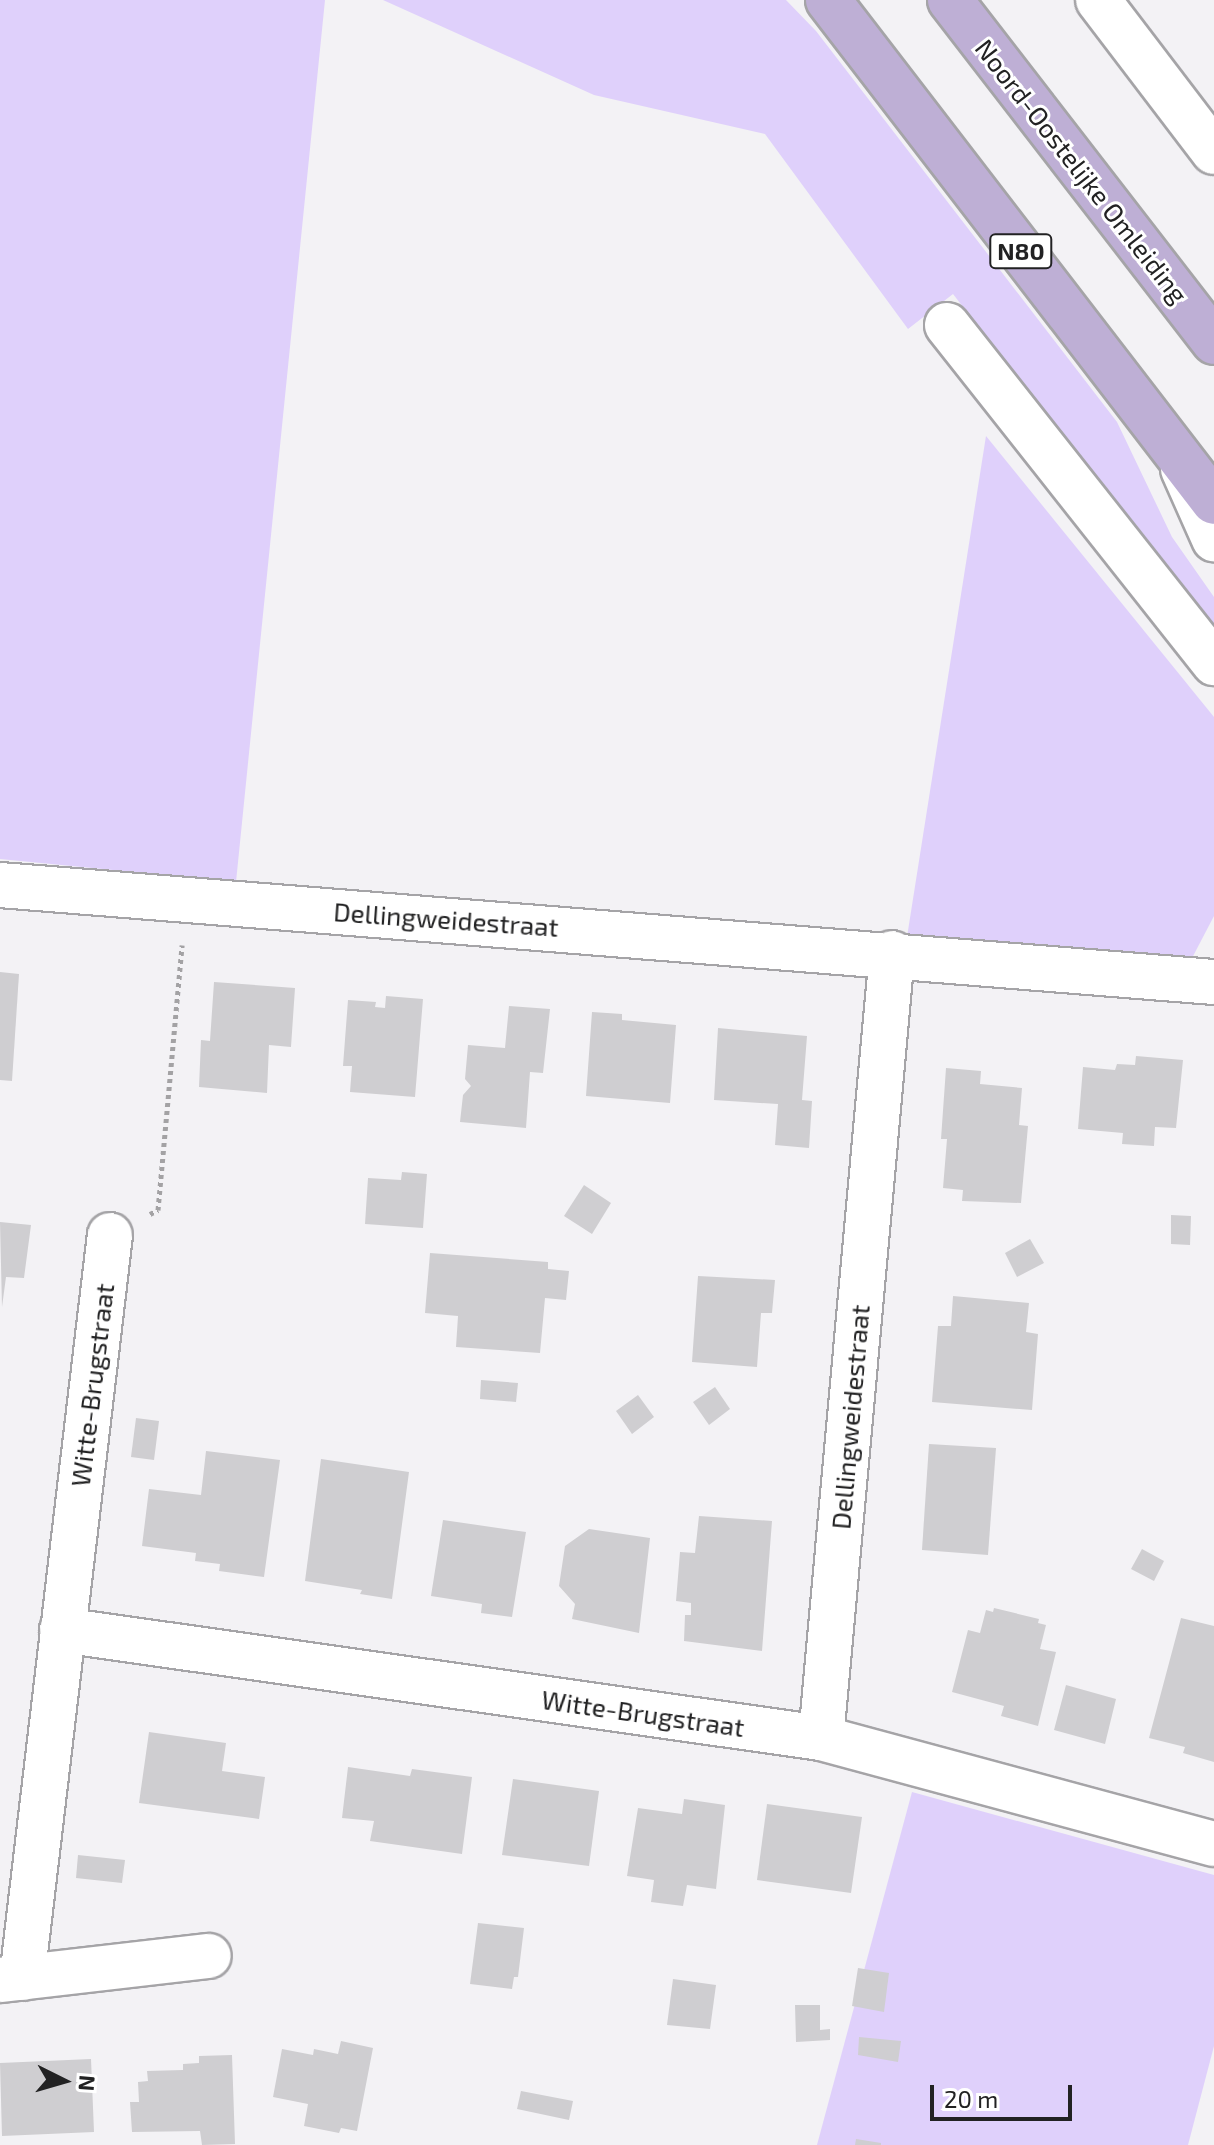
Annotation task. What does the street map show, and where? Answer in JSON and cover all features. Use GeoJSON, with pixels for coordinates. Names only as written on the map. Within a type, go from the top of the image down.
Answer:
{"type":"FeatureCollection","features":[{"type":"Feature","properties":{"kind":"main road","name":"N80"},"geometry":{"type":"LineString","coordinates":[[828,0],[1214,502]]}},
{"type":"Feature","properties":{"kind":"main road","name":"Noord-Oostelijke Omleiding"},"geometry":{"type":"LineString","coordinates":[[950,0],[1214,342]]}},
{"type":"Feature","properties":{"kind":"street"},"geometry":{"type":"LineString","coordinates":[[1098,0],[1214,152]]}},
{"type":"Feature","properties":{"kind":"street"},"geometry":{"type":"LineString","coordinates":[[947,325],[1214,663]]}},
{"type":"Feature","properties":{"kind":"street"},"geometry":{"type":"LineString","coordinates":[[1176,452],[1214,539]]}},
{"type":"Feature","properties":{"kind":"street","name":"Dellingweidestraat"},"geometry":{"type":"LineString","coordinates":[[0,885],[892,953],[1214,982]]}},
{"type":"Feature","properties":{"kind":"street","name":"Dellingweidestraat"},"geometry":{"type":"LineString","coordinates":[[821,1738],[892,953]]}},
{"type":"Feature","properties":{"kind":"street","name":"Witte-Brugstraat"},"geometry":{"type":"LineString","coordinates":[[110,1235],[62,1630],[11,1979],[209,1956]]}},
{"type":"Feature","properties":{"kind":"street","name":"Witte-Brugstraat"},"geometry":{"type":"LineString","coordinates":[[62,1630],[821,1738],[1214,1844]]}},
{"type":"Feature","properties":{"kind":"path"},"geometry":{"type":"LineString","coordinates":[[110,1235],[158,1210],[186,900]]}},
{"type":"Feature","properties":{"kind":"shaded area"},"geometry":{"type":"Polygon","coordinates":[[[0,0],[325,0],[236,882],[0,859],[0,0]]]}},
{"type":"Feature","properties":{"kind":"shaded area"},"geometry":{"type":"Polygon","coordinates":[[[383,0],[786,0],[816,31],[1117,422],[1172,537],[1214,597],[1214,632],[953,294],[908,329],[765,134],[594,95],[383,0]]]}},
{"type":"Feature","properties":{"kind":"shaded area"},"geometry":{"type":"Polygon","coordinates":[[[986,436],[1214,717],[1214,916],[1191,960],[907,937],[986,436]]]}},
{"type":"Feature","properties":{"kind":"shaded area"},"geometry":{"type":"Polygon","coordinates":[[[912,1792],[1214,1875],[1214,2046],[1188,2145],[817,2145],[912,1792]]]}},
{"type":"Feature","properties":{"kind":"building"},"geometry":{"type":"Polygon","coordinates":[[[0,972],[19,974],[12,1081],[0,1080],[0,972]]]}},
{"type":"Feature","properties":{"kind":"building"},"geometry":{"type":"Polygon","coordinates":[[[214,982],[295,988],[291,1047],[269,1045],[267,1093],[199,1087],[201,1040],[210,1041],[214,982]]]}},
{"type":"Feature","properties":{"kind":"building"},"geometry":{"type":"Polygon","coordinates":[[[386,996],[423,999],[415,1097],[350,1092],[352,1066],[343,1066],[348,1000],[376,1002],[375,1007],[385,1008],[386,996]]]}},
{"type":"Feature","properties":{"kind":"building"},"geometry":{"type":"Polygon","coordinates":[[[509,1006],[550,1009],[543,1073],[530,1072],[526,1128],[460,1122],[463,1095],[471,1086],[465,1079],[468,1045],[505,1048],[509,1006]]]}},
{"type":"Feature","properties":{"kind":"building"},"geometry":{"type":"Polygon","coordinates":[[[592,1012],[622,1014],[622,1020],[676,1025],[670,1103],[586,1096],[592,1012]]]}},
{"type":"Feature","properties":{"kind":"building"},"geometry":{"type":"Polygon","coordinates":[[[718,1028],[807,1036],[802,1100],[812,1101],[809,1148],[775,1145],[778,1104],[714,1100],[718,1028]]]}},
{"type":"Feature","properties":{"kind":"building"},"geometry":{"type":"Polygon","coordinates":[[[1136,1056],[1183,1060],[1176,1128],[1155,1127],[1154,1146],[1122,1144],[1123,1133],[1078,1129],[1083,1067],[1115,1070],[1117,1064],[1135,1065],[1136,1056]]]}},
{"type":"Feature","properties":{"kind":"building"},"geometry":{"type":"Polygon","coordinates":[[[946,1068],[981,1071],[980,1084],[1022,1088],[1019,1125],[1028,1126],[1021,1203],[962,1201],[963,1190],[943,1188],[947,1139],[941,1139],[946,1068]]]}},
{"type":"Feature","properties":{"kind":"building"},"geometry":{"type":"Polygon","coordinates":[[[402,1172],[427,1174],[423,1228],[365,1224],[368,1178],[401,1180],[402,1172]]]}},
{"type":"Feature","properties":{"kind":"building"},"geometry":{"type":"Polygon","coordinates":[[[584,1185],[611,1203],[592,1234],[564,1216],[584,1185]]]}},
{"type":"Feature","properties":{"kind":"building"},"geometry":{"type":"Polygon","coordinates":[[[1171,1215],[1191,1216],[1190,1245],[1171,1244],[1171,1215]]]}},
{"type":"Feature","properties":{"kind":"building"},"geometry":{"type":"Polygon","coordinates":[[[0,1222],[31,1225],[24,1278],[6,1277],[2,1307],[0,1222]]]}},
{"type":"Feature","properties":{"kind":"building"},"geometry":{"type":"Polygon","coordinates":[[[1030,1239],[1044,1263],[1017,1277],[1005,1253],[1030,1239]]]}},
{"type":"Feature","properties":{"kind":"building"},"geometry":{"type":"Polygon","coordinates":[[[430,1253],[548,1262],[548,1269],[569,1271],[566,1300],[545,1298],[540,1353],[456,1347],[458,1316],[425,1313],[430,1253]]]}},
{"type":"Feature","properties":{"kind":"building"},"geometry":{"type":"Polygon","coordinates":[[[698,1276],[775,1280],[772,1313],[761,1313],[757,1367],[692,1362],[698,1276]]]}},
{"type":"Feature","properties":{"kind":"building"},"geometry":{"type":"Polygon","coordinates":[[[953,1296],[1029,1303],[1026,1332],[1038,1334],[1032,1410],[932,1402],[938,1326],[951,1326],[953,1296]]]}},
{"type":"Feature","properties":{"kind":"building"},"geometry":{"type":"Polygon","coordinates":[[[481,1380],[518,1383],[516,1402],[480,1399],[481,1380]]]}},
{"type":"Feature","properties":{"kind":"building"},"geometry":{"type":"Polygon","coordinates":[[[715,1387],[730,1409],[709,1425],[693,1402],[715,1387]]]}},
{"type":"Feature","properties":{"kind":"building"},"geometry":{"type":"Polygon","coordinates":[[[638,1395],[654,1417],[632,1434],[616,1411],[638,1395]]]}},
{"type":"Feature","properties":{"kind":"building"},"geometry":{"type":"Polygon","coordinates":[[[136,1418],[159,1421],[154,1460],[131,1457],[136,1418]]]}},
{"type":"Feature","properties":{"kind":"building"},"geometry":{"type":"Polygon","coordinates":[[[929,1444],[996,1448],[988,1555],[922,1550],[929,1444]]]}},
{"type":"Feature","properties":{"kind":"building"},"geometry":{"type":"Polygon","coordinates":[[[206,1451],[280,1460],[264,1577],[219,1571],[220,1564],[195,1561],[196,1553],[142,1546],[149,1489],[201,1495],[206,1451]]]}},
{"type":"Feature","properties":{"kind":"building"},"geometry":{"type":"Polygon","coordinates":[[[321,1459],[409,1472],[392,1599],[360,1594],[362,1590],[305,1581],[321,1459]]]}},
{"type":"Feature","properties":{"kind":"building"},"geometry":{"type":"Polygon","coordinates":[[[699,1516],[772,1521],[762,1651],[684,1641],[685,1615],[691,1615],[691,1603],[676,1601],[680,1552],[695,1553],[699,1516]]]}},
{"type":"Feature","properties":{"kind":"building"},"geometry":{"type":"Polygon","coordinates":[[[443,1520],[526,1532],[512,1617],[481,1613],[482,1604],[431,1596],[443,1520]]]}},
{"type":"Feature","properties":{"kind":"building"},"geometry":{"type":"Polygon","coordinates":[[[589,1529],[650,1538],[639,1633],[572,1619],[575,1604],[559,1586],[565,1546],[589,1529]]]}},
{"type":"Feature","properties":{"kind":"building"},"geometry":{"type":"Polygon","coordinates":[[[1142,1549],[1164,1561],[1154,1581],[1131,1569],[1142,1549]]]}},
{"type":"Feature","properties":{"kind":"building"},"geometry":{"type":"Polygon","coordinates":[[[994,1608],[1039,1619],[1038,1623],[1046,1625],[1040,1649],[1056,1652],[1038,1726],[1001,1716],[1004,1706],[952,1692],[968,1630],[980,1633],[986,1610],[993,1612],[994,1608]]]}},
{"type":"Feature","properties":{"kind":"building"},"geometry":{"type":"Polygon","coordinates":[[[1181,1618],[1214,1626],[1214,1762],[1183,1753],[1185,1747],[1149,1738],[1181,1618]]]}},
{"type":"Feature","properties":{"kind":"building"},"geometry":{"type":"Polygon","coordinates":[[[1066,1685],[1116,1699],[1105,1744],[1054,1730],[1066,1685]]]}},
{"type":"Feature","properties":{"kind":"building"},"geometry":{"type":"Polygon","coordinates":[[[149,1732],[226,1743],[222,1771],[265,1777],[259,1819],[139,1803],[149,1732]]]}},
{"type":"Feature","properties":{"kind":"building"},"geometry":{"type":"Polygon","coordinates":[[[348,1767],[410,1776],[412,1769],[472,1777],[462,1854],[370,1841],[374,1821],[342,1818],[348,1767]]]}},
{"type":"Feature","properties":{"kind":"building"},"geometry":{"type":"Polygon","coordinates":[[[513,1779],[599,1791],[589,1866],[502,1855],[513,1779]]]}},
{"type":"Feature","properties":{"kind":"building"},"geometry":{"type":"Polygon","coordinates":[[[684,1799],[725,1805],[716,1889],[687,1885],[683,1906],[651,1902],[654,1880],[627,1876],[638,1808],[682,1814],[684,1799]]]}},
{"type":"Feature","properties":{"kind":"building"},"geometry":{"type":"Polygon","coordinates":[[[767,1804],[862,1817],[851,1893],[757,1880],[767,1804]]]}},
{"type":"Feature","properties":{"kind":"building"},"geometry":{"type":"Polygon","coordinates":[[[78,1855],[125,1860],[122,1883],[76,1878],[78,1855]]]}},
{"type":"Feature","properties":{"kind":"building"},"geometry":{"type":"Polygon","coordinates":[[[478,1923],[524,1928],[518,1977],[514,1977],[512,1989],[470,1984],[478,1923]]]}},
{"type":"Feature","properties":{"kind":"building"},"geometry":{"type":"Polygon","coordinates":[[[858,1968],[889,1973],[884,2012],[852,2006],[858,1968]]]}},
{"type":"Feature","properties":{"kind":"building"},"geometry":{"type":"Polygon","coordinates":[[[673,1979],[716,1985],[710,2029],[667,2025],[673,1979]]]}},
{"type":"Feature","properties":{"kind":"building"},"geometry":{"type":"Polygon","coordinates":[[[795,2005],[820,2005],[820,2030],[830,2029],[830,2040],[796,2042],[795,2005]]]}},
{"type":"Feature","properties":{"kind":"building"},"geometry":{"type":"Polygon","coordinates":[[[859,2037],[901,2041],[898,2062],[858,2055],[859,2037]]]}},
{"type":"Feature","properties":{"kind":"building"},"geometry":{"type":"Polygon","coordinates":[[[341,2041],[373,2048],[357,2131],[341,2128],[339,2133],[304,2126],[308,2104],[273,2097],[282,2049],[313,2055],[314,2049],[338,2054],[341,2041]]]}},
{"type":"Feature","properties":{"kind":"building"},"geometry":{"type":"Polygon","coordinates":[[[232,2055],[235,2144],[202,2145],[200,2131],[132,2132],[130,2102],[139,2102],[138,2082],[148,2081],[147,2071],[183,2070],[183,2064],[199,2063],[199,2056],[232,2055]]]}},
{"type":"Feature","properties":{"kind":"building"},"geometry":{"type":"Polygon","coordinates":[[[91,2059],[94,2132],[2,2136],[0,2063],[91,2059]]]}},
{"type":"Feature","properties":{"kind":"building"},"geometry":{"type":"Polygon","coordinates":[[[521,2091],[573,2101],[569,2120],[517,2109],[521,2091]]]}},
{"type":"Feature","properties":{"kind":"building"},"geometry":{"type":"Polygon","coordinates":[[[856,2139],[881,2143],[881,2145],[855,2145],[856,2139]]]}}]}
